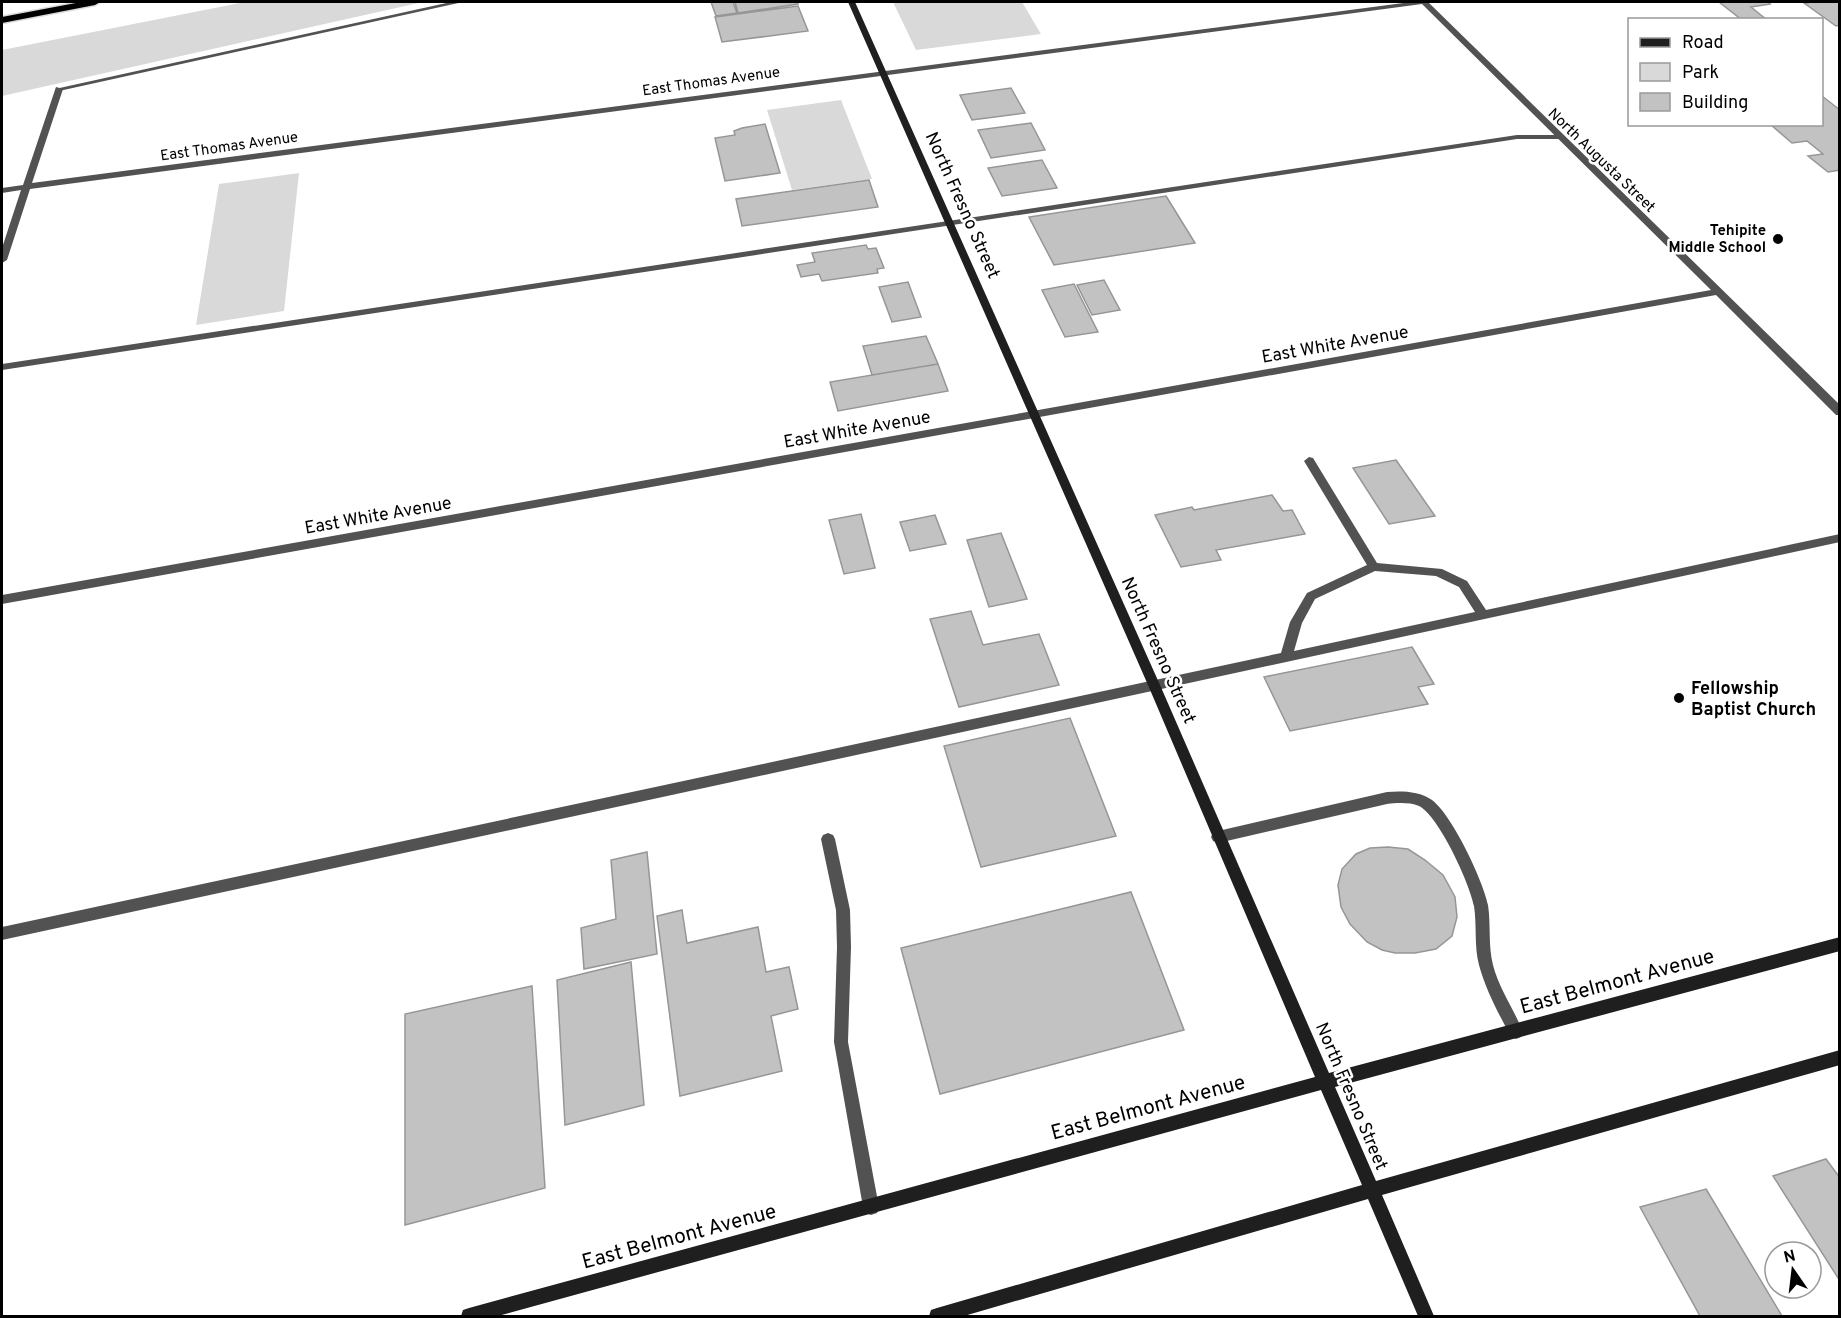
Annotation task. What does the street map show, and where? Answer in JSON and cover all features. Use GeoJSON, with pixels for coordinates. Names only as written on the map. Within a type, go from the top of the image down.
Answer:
{"type":"FeatureCollection","features":[{"type":"Feature","properties":{"kind":"highway"},"geometry":{"type":"LineString","coordinates":[[2,20],[95,2]]}},
{"type":"Feature","properties":{"kind":"main road","name":"North Fresno Street"},"geometry":{"type":"LineString","coordinates":[[851,2],[1154,685],[1426,1317]]}},
{"type":"Feature","properties":{"kind":"main road","name":"East Belmont Avenue"},"geometry":{"type":"LineString","coordinates":[[469,1317],[1839,944]]}},
{"type":"Feature","properties":{"kind":"main road"},"geometry":{"type":"LineString","coordinates":[[937,1317],[1839,1057]]}},
{"type":"Feature","properties":{"kind":"street"},"geometry":{"type":"LineString","coordinates":[[2,260],[59,89],[459,2]]}},
{"type":"Feature","properties":{"kind":"street","name":"East Thomas Avenue"},"geometry":{"type":"LineString","coordinates":[[2,190],[1424,2]]}},
{"type":"Feature","properties":{"kind":"street","name":"North Augusta Street"},"geometry":{"type":"LineString","coordinates":[[1424,2],[1839,412]]}},
{"type":"Feature","properties":{"kind":"street"},"geometry":{"type":"LineString","coordinates":[[2,368],[1516,137],[1560,137]]}},
{"type":"Feature","properties":{"kind":"street","name":"East White Avenue"},"geometry":{"type":"LineString","coordinates":[[2,600],[1718,292]]}},
{"type":"Feature","properties":{"kind":"street"},"geometry":{"type":"LineString","coordinates":[[1309,461],[1374,567]]}},
{"type":"Feature","properties":{"kind":"street"},"geometry":{"type":"LineString","coordinates":[[2,934],[1839,538]]}},
{"type":"Feature","properties":{"kind":"street"},"geometry":{"type":"LineString","coordinates":[[1286,657],[1296,622],[1311,596],[1374,567],[1438,572],[1463,584],[1483,614]]}},
{"type":"Feature","properties":{"kind":"street"},"geometry":{"type":"LineString","coordinates":[[1218,837],[1387,798],[1408,796],[1428,805],[1454,840],[1480,899],[1484,930],[1484,956],[1490,980],[1516,1032]]}},
{"type":"Feature","properties":{"kind":"street"},"geometry":{"type":"LineString","coordinates":[[828,839],[843,910],[841,1042],[871,1207]]}},
{"type":"Feature","properties":{"kind":"green space"},"geometry":{"type":"Polygon","coordinates":[[[245,2],[423,2],[2,96],[2,50],[245,2]]]}},
{"type":"Feature","properties":{"kind":"green space"},"geometry":{"type":"Polygon","coordinates":[[[893,2],[1022,2],[1041,34],[916,50],[893,2]]]}},
{"type":"Feature","properties":{"kind":"green space"},"geometry":{"type":"Polygon","coordinates":[[[841,100],[872,179],[792,190],[767,110],[841,100]]]}},
{"type":"Feature","properties":{"kind":"green space"},"geometry":{"type":"Polygon","coordinates":[[[299,173],[284,311],[196,325],[219,184],[299,173]]]}},
{"type":"Feature","properties":{"kind":"building"},"geometry":{"type":"Polygon","coordinates":[[[711,2],[733,2],[737,13],[716,16],[711,2]]]}},
{"type":"Feature","properties":{"kind":"building"},"geometry":{"type":"Polygon","coordinates":[[[735,2],[798,2],[798,4],[738,13],[735,2]]]}},
{"type":"Feature","properties":{"kind":"building"},"geometry":{"type":"Polygon","coordinates":[[[1719,2],[1767,2],[1770,4],[1751,7],[1765,18],[1739,18],[1719,2]]]}},
{"type":"Feature","properties":{"kind":"building"},"geometry":{"type":"Polygon","coordinates":[[[1807,2],[1840,2],[1840,25],[1836,26],[1804,3],[1809,3],[1807,2]]]}},
{"type":"Feature","properties":{"kind":"building"},"geometry":{"type":"Polygon","coordinates":[[[798,6],[808,31],[722,42],[715,17],[798,6]]]}},
{"type":"Feature","properties":{"kind":"building"},"geometry":{"type":"Polygon","coordinates":[[[1011,88],[1025,113],[972,120],[960,95],[1011,88]]]}},
{"type":"Feature","properties":{"kind":"building"},"geometry":{"type":"Polygon","coordinates":[[[1823,97],[1840,110],[1840,170],[1828,172],[1808,156],[1823,154],[1807,141],[1792,143],[1772,126],[1823,126],[1823,97]]]}},
{"type":"Feature","properties":{"kind":"building"},"geometry":{"type":"Polygon","coordinates":[[[1031,123],[1045,150],[991,158],[978,130],[1031,123]]]}},
{"type":"Feature","properties":{"kind":"building"},"geometry":{"type":"Polygon","coordinates":[[[765,124],[780,173],[725,181],[715,138],[735,135],[734,131],[742,128],[765,124]]]}},
{"type":"Feature","properties":{"kind":"building"},"geometry":{"type":"Polygon","coordinates":[[[1042,160],[1057,188],[1002,196],[988,168],[1042,160]]]}},
{"type":"Feature","properties":{"kind":"building"},"geometry":{"type":"Polygon","coordinates":[[[869,180],[878,207],[742,226],[736,199],[869,180]]]}},
{"type":"Feature","properties":{"kind":"building"},"geometry":{"type":"Polygon","coordinates":[[[1166,196],[1195,243],[1054,265],[1029,217],[1166,196]]]}},
{"type":"Feature","properties":{"kind":"building"},"geometry":{"type":"Polygon","coordinates":[[[866,245],[868,249],[876,248],[884,268],[877,269],[878,273],[822,281],[819,274],[801,277],[797,265],[815,262],[812,253],[866,245]]]}},
{"type":"Feature","properties":{"kind":"building"},"geometry":{"type":"Polygon","coordinates":[[[1104,280],[1120,310],[1092,315],[1077,285],[1104,280]]]}},
{"type":"Feature","properties":{"kind":"building"},"geometry":{"type":"Polygon","coordinates":[[[908,282],[921,317],[892,322],[879,287],[908,282]]]}},
{"type":"Feature","properties":{"kind":"building"},"geometry":{"type":"Polygon","coordinates":[[[1074,284],[1098,332],[1065,337],[1042,290],[1074,284]]]}},
{"type":"Feature","properties":{"kind":"building"},"geometry":{"type":"Polygon","coordinates":[[[926,336],[938,364],[872,375],[863,346],[926,336]]]}},
{"type":"Feature","properties":{"kind":"building"},"geometry":{"type":"Polygon","coordinates":[[[938,364],[948,391],[838,411],[830,382],[938,364]]]}},
{"type":"Feature","properties":{"kind":"building"},"geometry":{"type":"Polygon","coordinates":[[[1396,460],[1435,516],[1389,524],[1353,468],[1396,460]]]}},
{"type":"Feature","properties":{"kind":"building"},"geometry":{"type":"Polygon","coordinates":[[[1272,495],[1283,511],[1292,510],[1305,534],[1216,550],[1221,560],[1181,567],[1155,515],[1192,507],[1194,510],[1272,495]]]}},
{"type":"Feature","properties":{"kind":"building"},"geometry":{"type":"Polygon","coordinates":[[[861,514],[875,568],[844,574],[829,520],[861,514]]]}},
{"type":"Feature","properties":{"kind":"building"},"geometry":{"type":"Polygon","coordinates":[[[935,515],[946,544],[910,551],[900,522],[935,515]]]}},
{"type":"Feature","properties":{"kind":"building"},"geometry":{"type":"Polygon","coordinates":[[[1001,533],[1027,599],[989,607],[967,540],[1001,533]]]}},
{"type":"Feature","properties":{"kind":"building"},"geometry":{"type":"Polygon","coordinates":[[[971,611],[983,645],[1039,634],[1059,685],[959,707],[930,619],[971,611]]]}},
{"type":"Feature","properties":{"kind":"building"},"geometry":{"type":"Polygon","coordinates":[[[1412,647],[1434,684],[1418,687],[1428,704],[1290,731],[1264,677],[1412,647]]]}},
{"type":"Feature","properties":{"kind":"building"},"geometry":{"type":"Polygon","coordinates":[[[1070,718],[1116,836],[981,867],[944,746],[1070,718]]]}},
{"type":"Feature","properties":{"kind":"building"},"geometry":{"type":"Polygon","coordinates":[[[1370,848],[1408,849],[1425,860],[1443,875],[1455,897],[1457,917],[1452,936],[1436,949],[1415,953],[1395,953],[1382,950],[1367,942],[1350,924],[1341,907],[1338,885],[1342,869],[1356,854],[1370,848]]]}},
{"type":"Feature","properties":{"kind":"building"},"geometry":{"type":"Polygon","coordinates":[[[647,852],[657,954],[584,969],[581,928],[616,919],[611,860],[647,852]]]}},
{"type":"Feature","properties":{"kind":"building"},"geometry":{"type":"Polygon","coordinates":[[[1131,892],[1184,1030],[940,1094],[901,948],[1131,892]]]}},
{"type":"Feature","properties":{"kind":"building"},"geometry":{"type":"Polygon","coordinates":[[[682,910],[687,943],[758,927],[766,972],[789,967],[798,1009],[771,1016],[782,1071],[680,1096],[657,916],[682,910]]]}},
{"type":"Feature","properties":{"kind":"building"},"geometry":{"type":"Polygon","coordinates":[[[631,962],[644,1105],[565,1125],[557,980],[631,962]]]}},
{"type":"Feature","properties":{"kind":"building"},"geometry":{"type":"Polygon","coordinates":[[[532,986],[545,1188],[405,1225],[405,1014],[532,986]]]}},
{"type":"Feature","properties":{"kind":"building"},"geometry":{"type":"Polygon","coordinates":[[[1826,1159],[1840,1178],[1840,1281],[1823,1254],[1823,1240],[1814,1240],[1773,1176],[1826,1159]]]}},
{"type":"Feature","properties":{"kind":"building"},"geometry":{"type":"Polygon","coordinates":[[[1706,1189],[1763,1284],[1763,1300],[1772,1300],[1782,1316],[1700,1316],[1640,1207],[1706,1189]]]}},
{"type":"Feature","properties":{"kind":"place","name":"Tehipite Middle School"},"geometry":{"type":"Point","coordinates":[1778,239]}},
{"type":"Feature","properties":{"kind":"place","name":"Fellowship Baptist Church"},"geometry":{"type":"Point","coordinates":[1679,698]}}]}
